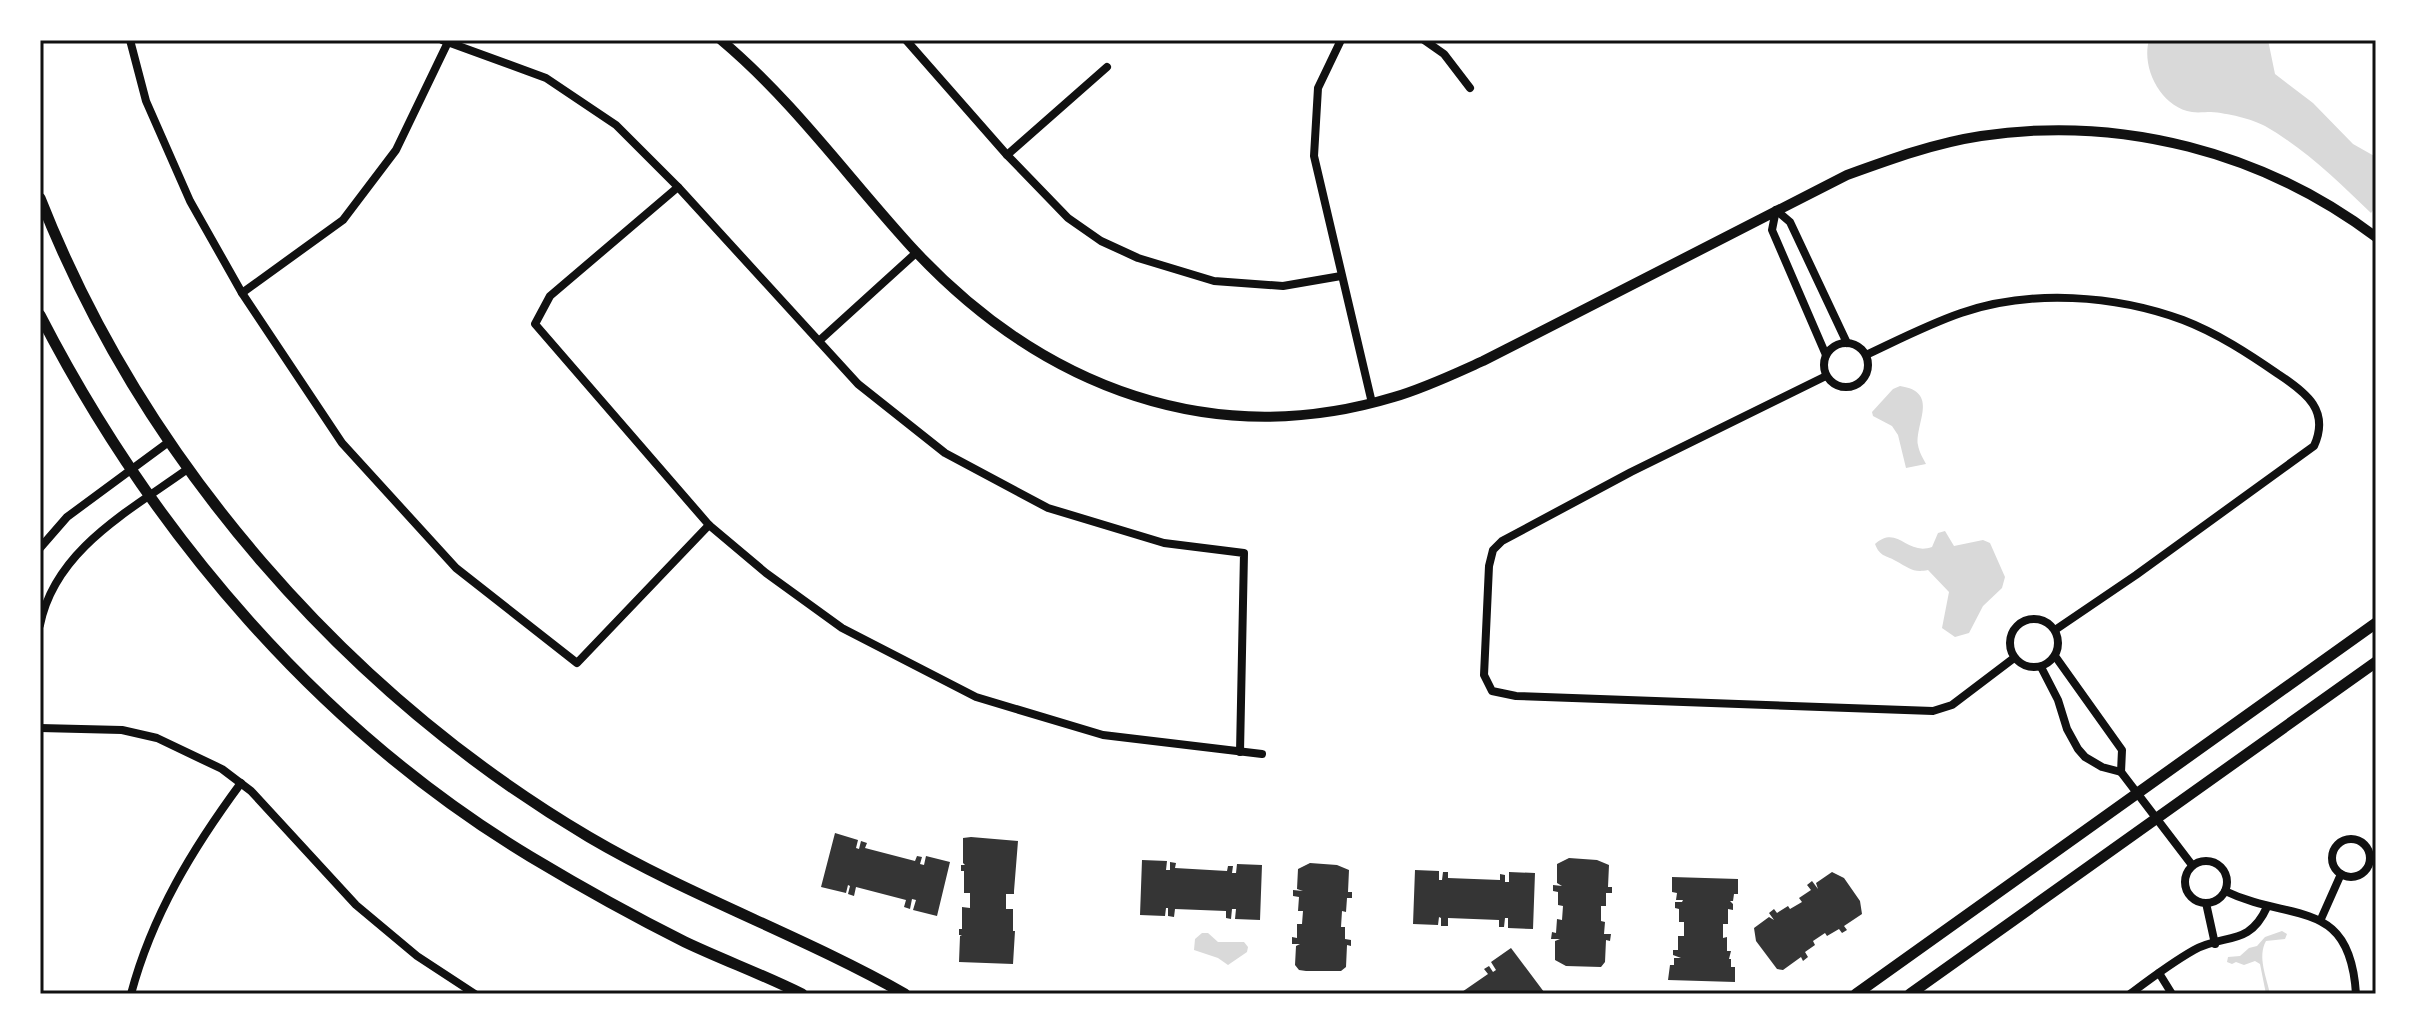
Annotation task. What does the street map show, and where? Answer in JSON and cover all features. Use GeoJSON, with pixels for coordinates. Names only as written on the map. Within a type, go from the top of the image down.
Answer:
{"type":"FeatureCollection","features":[{"type":"Feature","properties":{"kind":"main road"},"geometry":{"type":"LineString","coordinates":[[40,198],[97,319],[170,441],[273,574],[378,681],[491,774],[590,838],[694,891],[804,941],[905,994]]}},
{"type":"Feature","properties":{"kind":"main road"},"geometry":{"type":"LineString","coordinates":[[40,315],[82,393],[150,497],[191,552],[285,660],[389,755],[478,822],[584,888],[687,942],[797,992],[811,994]]}},
{"type":"Feature","properties":{"kind":"main road"},"geometry":{"type":"LineString","coordinates":[[1856,994],[2376,623]]}},
{"type":"Feature","properties":{"kind":"main road"},"geometry":{"type":"LineString","coordinates":[[1910,994],[2376,662]]}},
{"type":"Feature","properties":{"kind":"street"},"geometry":{"type":"LineString","coordinates":[[130,40],[146,101],[190,201],[242,293],[342,443],[456,568],[577,663],[709,525]]}},
{"type":"Feature","properties":{"kind":"street"},"geometry":{"type":"LineString","coordinates":[[721,40],[803,123],[917,252],[964,298],[1017,340],[1085,377],[1151,401],[1221,414],[1265,416],[1335,411],[1427,386],[1483,361],[1847,175],[1918,151],[1979,137],[2085,130],[2156,139],[2235,160],[2343,213],[2376,237]]}},
{"type":"Feature","properties":{"kind":"street"},"geometry":{"type":"LineString","coordinates":[[906,40],[1007,155],[1068,218],[1101,241],[1138,258],[1214,281],[1283,286],[1341,276]]}},
{"type":"Feature","properties":{"kind":"street"},"geometry":{"type":"LineString","coordinates":[[1341,40],[1318,88],[1314,156],[1372,403]]}},
{"type":"Feature","properties":{"kind":"street"},"geometry":{"type":"LineString","coordinates":[[1424,40],[1444,54],[1470,88]]}},
{"type":"Feature","properties":{"kind":"street"},"geometry":{"type":"LineString","coordinates":[[242,293],[343,220],[396,150],[446,41],[546,78],[616,125],[678,187],[858,384],[945,453],[1048,508],[1164,543],[1244,553],[1240,752]]}},
{"type":"Feature","properties":{"kind":"street"},"geometry":{"type":"LineString","coordinates":[[1007,155],[1107,67]]}},
{"type":"Feature","properties":{"kind":"street"},"geometry":{"type":"LineString","coordinates":[[678,187],[550,296],[535,324],[709,525],[766,573],[842,628],[976,697],[1103,735],[1262,754]]}},
{"type":"Feature","properties":{"kind":"street"},"geometry":{"type":"LineString","coordinates":[[1776,210],[1790,222],[1847,343]]}},
{"type":"Feature","properties":{"kind":"street"},"geometry":{"type":"LineString","coordinates":[[1776,210],[1772,230],[1826,355],[1826,376],[1836,386],[1843,388],[1857,385],[1867,375],[1869,361],[1862,348],[1847,343],[1835,346],[1826,355]]}},
{"type":"Feature","properties":{"kind":"street"},"geometry":{"type":"LineString","coordinates":[[819,341],[917,252]]}},
{"type":"Feature","properties":{"kind":"street"},"geometry":{"type":"LineString","coordinates":[[1866,355],[1931,325],[1985,307],[2030,300],[2104,300],[2184,320],[2241,350],[2294,384],[2319,413],[2321,430],[2314,446],[2055,630]]}},
{"type":"Feature","properties":{"kind":"street"},"geometry":{"type":"LineString","coordinates":[[1826,376],[1631,472],[1502,541],[1493,550],[1489,566],[1484,675],[1492,691],[1528,697],[1933,711],[1952,705],[2014,658]]}},
{"type":"Feature","properties":{"kind":"street"},"geometry":{"type":"LineString","coordinates":[[40,548],[67,517],[170,441]]}},
{"type":"Feature","properties":{"kind":"street"},"geometry":{"type":"LineString","coordinates":[[40,625],[50,594],[63,571],[93,537],[189,468]]}},
{"type":"Feature","properties":{"kind":"street"},"geometry":{"type":"LineString","coordinates":[[2035,619],[2042,621],[2055,630],[2058,643],[2055,656],[2041,667],[2026,667],[2014,658],[2011,636],[2020,623],[2035,619]]}},
{"type":"Feature","properties":{"kind":"street"},"geometry":{"type":"LineString","coordinates":[[2055,656],[2122,750],[2121,772]]}},
{"type":"Feature","properties":{"kind":"street"},"geometry":{"type":"LineString","coordinates":[[2041,667],[2078,749],[2102,767],[2121,772],[2192,865]]}},
{"type":"Feature","properties":{"kind":"street"},"geometry":{"type":"LineString","coordinates":[[40,728],[122,730],[157,738],[222,769],[251,791],[356,905],[417,956],[475,994]]}},
{"type":"Feature","properties":{"kind":"street"},"geometry":{"type":"LineString","coordinates":[[131,994],[160,910],[201,838],[241,783]]}},
{"type":"Feature","properties":{"kind":"street"},"geometry":{"type":"LineString","coordinates":[[2346,840],[2364,844],[2370,854],[2368,866],[2353,877],[2341,874],[2332,859],[2336,847],[2346,840]]}},
{"type":"Feature","properties":{"kind":"street"},"geometry":{"type":"LineString","coordinates":[[2206,860],[2219,865],[2227,877],[2225,891],[2218,900],[2206,903],[2193,900],[2185,889],[2185,876],[2192,865],[2206,860]]}},
{"type":"Feature","properties":{"kind":"street"},"geometry":{"type":"LineString","coordinates":[[2321,919],[2341,874]]}},
{"type":"Feature","properties":{"kind":"street"},"geometry":{"type":"LineString","coordinates":[[2225,891],[2267,907],[2321,919],[2338,934],[2348,952],[2355,974],[2356,994]]}},
{"type":"Feature","properties":{"kind":"street"},"geometry":{"type":"LineString","coordinates":[[2206,903],[2215,944]]}},
{"type":"Feature","properties":{"kind":"street"},"geometry":{"type":"LineString","coordinates":[[2130,994],[2197,948],[2249,933],[2260,923],[2267,907]]}},
{"type":"Feature","properties":{"kind":"street"},"geometry":{"type":"LineString","coordinates":[[2159,973],[2172,994]]}},
{"type":"Feature","properties":{"kind":"shaded area"},"geometry":{"type":"Polygon","coordinates":[[[2149,40],[2268,40],[2275,74],[2313,103],[2353,144],[2376,157],[2376,206],[2371,213],[2334,177],[2265,126],[2232,115],[2192,112],[2171,103],[2151,74],[2147,51],[2149,40]]]}},
{"type":"Feature","properties":{"kind":"shaded area"},"geometry":{"type":"Polygon","coordinates":[[[1900,386],[1912,389],[1919,395],[1923,410],[1918,445],[1926,464],[1906,468],[1898,435],[1892,426],[1873,416],[1872,412],[1893,389],[1900,386]]]}},
{"type":"Feature","properties":{"kind":"shaded area"},"geometry":{"type":"Polygon","coordinates":[[[1945,531],[1954,546],[1983,540],[1990,543],[2005,577],[2002,588],[1983,606],[1969,633],[1955,637],[1942,628],[1949,592],[1928,570],[1908,568],[1881,554],[1875,544],[1890,537],[1923,549],[1932,547],[1938,533],[1945,531]]]}},
{"type":"Feature","properties":{"kind":"shaded area"},"geometry":{"type":"Polygon","coordinates":[[[2282,931],[2287,934],[2285,939],[2266,941],[2263,947],[2270,994],[2266,994],[2260,964],[2255,961],[2244,965],[2232,964],[2227,962],[2228,957],[2240,956],[2265,937],[2282,931]]]}},
{"type":"Feature","properties":{"kind":"shaded area"},"geometry":{"type":"Polygon","coordinates":[[[1202,933],[1208,933],[1218,942],[1244,942],[1247,952],[1228,965],[1194,950],[1195,939],[1202,933]]]}},
{"type":"Feature","properties":{"kind":"building"},"geometry":{"type":"Polygon","coordinates":[[[835,833],[858,840],[856,848],[859,849],[861,841],[867,843],[865,848],[915,861],[917,856],[922,857],[920,864],[924,865],[926,856],[950,862],[937,916],[913,910],[916,900],[912,899],[910,909],[904,907],[906,900],[856,887],[854,896],[848,894],[848,885],[846,893],[821,887],[835,833]]]}},
{"type":"Feature","properties":{"kind":"building"},"geometry":{"type":"Polygon","coordinates":[[[963,838],[1018,841],[1014,894],[1006,894],[1006,909],[1013,909],[1013,964],[959,962],[962,907],[970,908],[970,893],[964,893],[964,871],[961,871],[961,865],[965,865],[963,838]]]}},
{"type":"Feature","properties":{"kind":"building"},"geometry":{"type":"Polygon","coordinates":[[[1569,858],[1597,860],[1609,865],[1608,887],[1612,887],[1612,893],[1606,893],[1606,906],[1601,906],[1601,921],[1605,922],[1604,934],[1611,934],[1610,941],[1606,940],[1605,962],[1601,967],[1566,966],[1555,960],[1555,941],[1560,939],[1551,939],[1552,932],[1556,933],[1557,919],[1562,920],[1563,906],[1558,905],[1558,892],[1553,891],[1553,885],[1562,886],[1557,883],[1557,864],[1569,858]]]}},
{"type":"Feature","properties":{"kind":"building"},"geometry":{"type":"Polygon","coordinates":[[[1142,860],[1167,861],[1166,870],[1170,870],[1170,862],[1176,863],[1175,868],[1227,871],[1228,866],[1233,866],[1232,873],[1236,873],[1237,864],[1262,865],[1260,920],[1235,919],[1236,909],[1232,909],[1231,919],[1226,918],[1226,911],[1175,909],[1174,917],[1168,916],[1168,908],[1165,916],[1140,915],[1142,860]]]}},
{"type":"Feature","properties":{"kind":"building"},"geometry":{"type":"Polygon","coordinates":[[[1310,863],[1337,865],[1349,870],[1348,892],[1352,892],[1352,898],[1347,898],[1346,912],[1342,911],[1341,927],[1345,927],[1345,939],[1351,940],[1351,946],[1347,945],[1346,967],[1341,971],[1306,971],[1299,970],[1295,965],[1296,946],[1300,944],[1292,944],[1292,937],[1297,938],[1297,924],[1302,924],[1303,911],[1298,911],[1299,897],[1293,896],[1293,890],[1303,891],[1297,889],[1298,869],[1310,863]]]}},
{"type":"Feature","properties":{"kind":"building"},"geometry":{"type":"Polygon","coordinates":[[[1415,870],[1439,871],[1439,880],[1442,880],[1443,872],[1448,872],[1448,878],[1500,880],[1500,874],[1505,875],[1505,882],[1509,882],[1509,872],[1535,873],[1533,929],[1508,928],[1508,918],[1505,918],[1504,927],[1499,927],[1499,920],[1448,918],[1448,926],[1441,926],[1439,917],[1438,925],[1413,924],[1415,870]]]}},
{"type":"Feature","properties":{"kind":"building"},"geometry":{"type":"Polygon","coordinates":[[[1832,872],[1844,878],[1860,901],[1862,914],[1844,926],[1847,930],[1842,933],[1839,929],[1813,941],[1815,945],[1805,952],[1808,957],[1803,961],[1801,957],[1783,970],[1777,969],[1756,941],[1754,928],[1769,917],[1774,920],[1769,913],[1774,909],[1777,913],[1802,902],[1799,898],[1811,890],[1807,885],[1812,881],[1818,889],[1816,883],[1832,872]]]}},
{"type":"Feature","properties":{"kind":"building"},"geometry":{"type":"Polygon","coordinates":[[[1672,877],[1738,879],[1738,894],[1734,894],[1733,901],[1730,901],[1733,910],[1728,909],[1728,924],[1723,924],[1723,938],[1727,937],[1727,951],[1731,951],[1731,967],[1735,967],[1735,982],[1668,980],[1674,958],[1681,958],[1673,955],[1673,950],[1678,950],[1678,936],[1684,936],[1684,922],[1679,922],[1679,909],[1675,908],[1675,902],[1683,900],[1676,900],[1677,893],[1672,892],[1672,877]]]}},
{"type":"Feature","properties":{"kind":"building"},"geometry":{"type":"Polygon","coordinates":[[[1511,948],[1544,992],[1459,994],[1488,974],[1484,969],[1489,966],[1493,972],[1496,970],[1491,962],[1511,948]]]}}]}
